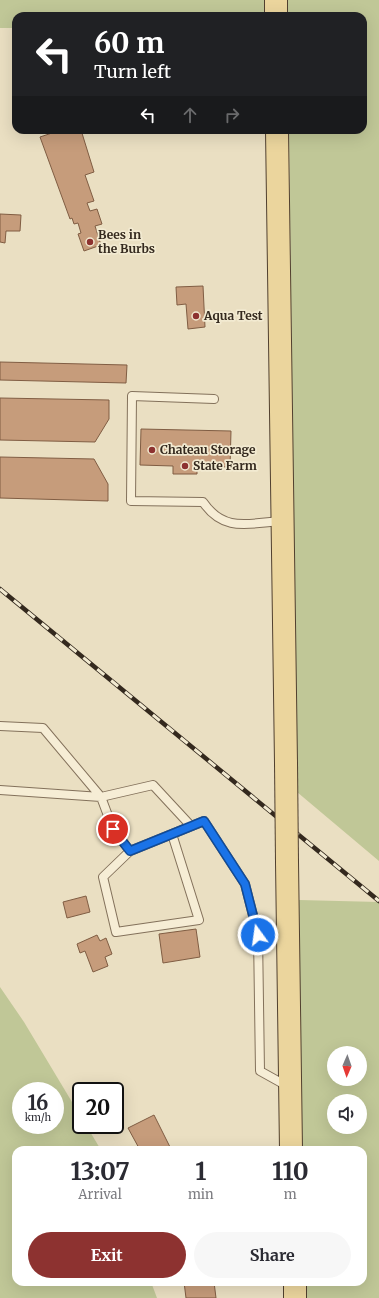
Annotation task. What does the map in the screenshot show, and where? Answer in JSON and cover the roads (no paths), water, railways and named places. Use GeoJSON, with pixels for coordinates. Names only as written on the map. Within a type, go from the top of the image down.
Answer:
{"type":"FeatureCollection","features":[{"type":"Feature","properties":{"kind":"main road"},"geometry":{"type":"LineString","coordinates":[[276,0],[276,12]]}},
{"type":"Feature","properties":{"kind":"main road"},"geometry":{"type":"LineString","coordinates":[[277,134],[291,1146]]}},
{"type":"Feature","properties":{"kind":"main road"},"geometry":{"type":"LineString","coordinates":[[295,1286],[295,1298]]}},
{"type":"Feature","properties":{"kind":"lane"},"geometry":{"type":"LineString","coordinates":[[214,399],[132,396],[131,501],[203,502],[211,514],[229,524],[283,521]]}},
{"type":"Feature","properties":{"kind":"lane"},"geometry":{"type":"LineString","coordinates":[[0,726],[43,728],[101,797],[113,829],[130,851]]}},
{"type":"Feature","properties":{"kind":"lane"},"geometry":{"type":"LineString","coordinates":[[0,790],[101,797],[153,785],[191,826]]}},
{"type":"Feature","properties":{"kind":"lane"},"geometry":{"type":"LineString","coordinates":[[172,834],[199,920],[116,932],[103,877],[130,851],[204,821],[245,884],[258,935],[260,1071],[290,1087]]}},
{"type":"Feature","properties":{"kind":"railway"},"geometry":{"type":"LineString","coordinates":[[0,589],[379,901]]}},
{"type":"Feature","properties":{"kind":"place","name":"Bees in the Burbs"},"geometry":{"type":"Point","coordinates":[90,242]}},
{"type":"Feature","properties":{"kind":"place","name":"Aqua Test"},"geometry":{"type":"Point","coordinates":[196,316]}},
{"type":"Feature","properties":{"kind":"place","name":"Chateau Storage"},"geometry":{"type":"Point","coordinates":[152,450]}},
{"type":"Feature","properties":{"kind":"place","name":"State Farm"},"geometry":{"type":"Point","coordinates":[185,466]}}]}
